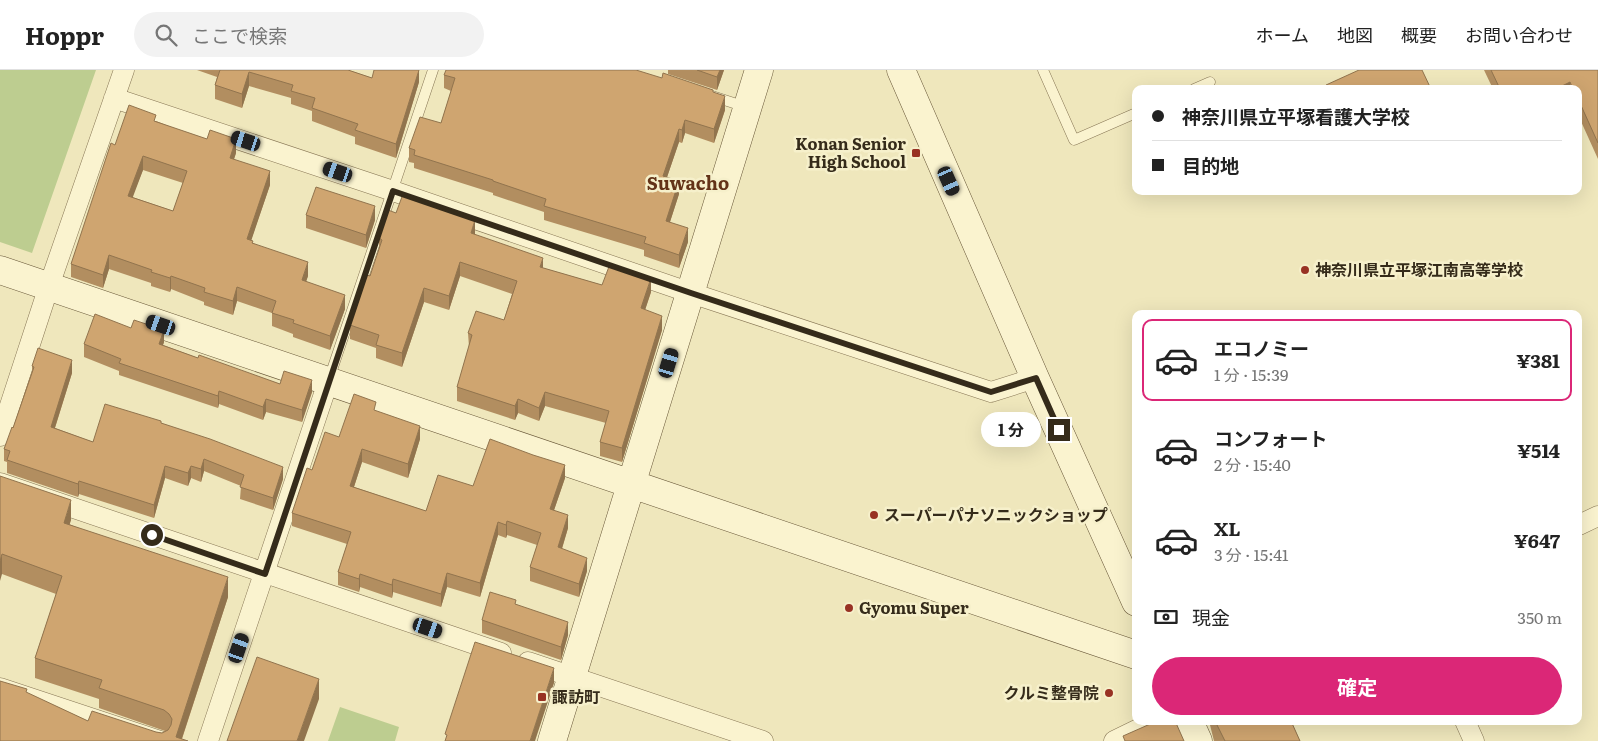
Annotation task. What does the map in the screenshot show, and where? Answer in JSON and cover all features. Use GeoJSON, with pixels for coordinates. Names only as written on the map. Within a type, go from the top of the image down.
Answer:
{"type":"FeatureCollection","features":[{"type":"Feature","properties":{"kind":"street"},"geometry":{"type":"LineString","coordinates":[[0,436],[49,286],[124,70]]}},
{"type":"Feature","properties":{"kind":"street"},"geometry":{"type":"LineString","coordinates":[[552,741],[759,70]]}},
{"type":"Feature","properties":{"kind":"street"},"geometry":{"type":"LineString","coordinates":[[904,71],[1036,378],[1132,593]]}},
{"type":"Feature","properties":{"kind":"street"},"geometry":{"type":"LineString","coordinates":[[114,98],[991,392],[1036,378]]}},
{"type":"Feature","properties":{"kind":"street"},"geometry":{"type":"LineString","coordinates":[[0,270],[1132,654]]}},
{"type":"Feature","properties":{"kind":"street"},"geometry":{"type":"LineString","coordinates":[[208,741],[328,382]]}},
{"type":"Feature","properties":{"kind":"street"},"geometry":{"type":"LineString","coordinates":[[0,483],[763,741]]}},
{"type":"Feature","properties":{"kind":"street"},"geometry":{"type":"LineString","coordinates":[[1582,524],[1598,516]]}},
{"type":"Feature","properties":{"kind":"street"},"geometry":{"type":"LineString","coordinates":[[0,688],[160,741]]}},
{"type":"Feature","properties":{"kind":"street"},"geometry":{"type":"LineString","coordinates":[[1114,741],[1147,725]]}},
{"type":"Feature","properties":{"kind":"street"},"geometry":{"type":"LineString","coordinates":[[1191,725],[1198,741]]}},
{"type":"Feature","properties":{"kind":"street"},"geometry":{"type":"LineString","coordinates":[[1467,725],[1474,741]]}},
{"type":"Feature","properties":{"kind":"lane"},"geometry":{"type":"LineString","coordinates":[[328,382],[433,70]]}},
{"type":"Feature","properties":{"kind":"lane"},"geometry":{"type":"LineString","coordinates":[[1043,70],[1074,140],[1132,115]]}},
{"type":"Feature","properties":{"kind":"lane"},"geometry":{"type":"LineString","coordinates":[[1203,85],[1210,82]]}},
{"type":"Feature","properties":{"kind":"lane"},"geometry":{"type":"LineString","coordinates":[[702,92],[747,108]]}},
{"type":"Feature","properties":{"kind":"green space"},"geometry":{"type":"Polygon","coordinates":[[[0,70],[96,70],[32,253],[0,242],[0,70]]]}},
{"type":"Feature","properties":{"kind":"green space"},"geometry":{"type":"Polygon","coordinates":[[[340,707],[399,727],[395,741],[328,741],[340,707]]]}},
{"type":"Feature","properties":{"kind":"building"},"geometry":{"type":"Polygon","coordinates":[[[220,70],[348,70],[372,78],[374,70],[419,70],[396,144],[355,130],[358,124],[312,108],[315,98],[291,91],[293,85],[249,72],[242,94],[215,85],[220,70]]]}},
{"type":"Feature","properties":{"kind":"building"},"geometry":{"type":"Polygon","coordinates":[[[446,70],[636,70],[662,78],[663,73],[725,96],[714,129],[685,120],[682,130],[679,129],[663,176],[679,181],[666,221],[688,228],[679,255],[644,243],[646,237],[544,206],[546,199],[414,155],[415,150],[409,148],[420,117],[441,123],[455,78],[444,75],[446,70]]]}},
{"type":"Feature","properties":{"kind":"building"},"geometry":{"type":"Polygon","coordinates":[[[697,70],[720,70],[717,77],[697,70]]]}},
{"type":"Feature","properties":{"kind":"building"},"geometry":{"type":"Polygon","coordinates":[[[1359,70],[1422,70],[1429,85],[1326,85],[1359,70]]]}},
{"type":"Feature","properties":{"kind":"building"},"geometry":{"type":"Polygon","coordinates":[[[1491,70],[1598,70],[1598,143],[1582,108],[1582,85],[1571,85],[1570,82],[1564,85],[1498,85],[1491,70]]]}},
{"type":"Feature","properties":{"kind":"building"},"geometry":{"type":"Polygon","coordinates":[[[129,105],[156,115],[154,121],[207,139],[210,130],[236,139],[230,158],[270,171],[247,239],[253,241],[252,243],[308,262],[302,280],[345,295],[330,336],[293,323],[294,320],[272,313],[276,301],[237,287],[233,301],[204,292],[205,288],[171,276],[170,278],[151,272],[152,270],[109,255],[103,275],[71,264],[111,143],[115,145],[129,105]],[[143,156],[128,196],[173,211],[187,171],[143,156]]]}},
{"type":"Feature","properties":{"kind":"building"},"geometry":{"type":"Polygon","coordinates":[[[316,187],[375,206],[366,235],[306,215],[316,187]]]}},
{"type":"Feature","properties":{"kind":"building"},"geometry":{"type":"Polygon","coordinates":[[[403,194],[475,220],[471,233],[543,258],[540,267],[602,285],[610,264],[651,278],[641,308],[662,316],[622,448],[600,442],[609,411],[545,392],[539,408],[518,399],[515,406],[457,387],[472,335],[468,333],[476,311],[504,320],[517,281],[460,262],[449,296],[424,288],[402,353],[376,345],[379,335],[350,325],[367,275],[370,276],[382,240],[379,238],[388,210],[396,213],[403,194]]]}},
{"type":"Feature","properties":{"kind":"building"},"geometry":{"type":"Polygon","coordinates":[[[95,314],[131,328],[134,320],[164,330],[159,344],[198,358],[199,355],[280,384],[284,371],[312,380],[302,410],[266,399],[263,407],[219,391],[218,396],[119,363],[121,359],[84,344],[95,314]]]}},
{"type":"Feature","properties":{"kind":"building"},"geometry":{"type":"Polygon","coordinates":[[[38,348],[72,360],[51,427],[93,442],[105,404],[161,421],[161,423],[210,439],[283,467],[273,498],[240,487],[244,475],[204,459],[201,469],[191,466],[188,473],[165,466],[154,505],[79,481],[78,484],[7,460],[10,451],[4,449],[34,367],[32,366],[38,348]]]}},
{"type":"Feature","properties":{"kind":"building"},"geometry":{"type":"Polygon","coordinates":[[[354,394],[376,402],[374,410],[420,426],[408,464],[362,449],[350,486],[426,511],[438,475],[473,486],[490,439],[565,465],[550,509],[568,515],[558,547],[587,558],[579,584],[530,567],[541,533],[507,521],[506,525],[498,522],[480,583],[447,573],[441,594],[393,579],[392,585],[360,574],[359,579],[338,572],[351,532],[292,513],[307,468],[312,470],[325,432],[339,437],[354,394]]]}},
{"type":"Feature","properties":{"kind":"building"},"geometry":{"type":"Polygon","coordinates":[[[0,476],[71,500],[64,523],[228,577],[176,737],[188,741],[0,741],[0,681],[27,689],[26,692],[88,721],[92,711],[162,733],[168,730],[172,719],[164,710],[99,688],[102,680],[35,658],[62,576],[2,554],[0,561],[0,476]]]}},
{"type":"Feature","properties":{"kind":"building"},"geometry":{"type":"Polygon","coordinates":[[[490,592],[516,600],[515,604],[568,622],[561,647],[482,620],[490,592]]]}},
{"type":"Feature","properties":{"kind":"building"},"geometry":{"type":"Polygon","coordinates":[[[475,642],[554,668],[530,741],[445,741],[447,735],[445,734],[475,642]]]}},
{"type":"Feature","properties":{"kind":"building"},"geometry":{"type":"Polygon","coordinates":[[[257,657],[319,679],[297,741],[227,741],[257,657]]]}},
{"type":"Feature","properties":{"kind":"building"},"geometry":{"type":"Polygon","coordinates":[[[1148,725],[1177,725],[1184,741],[1125,741],[1123,736],[1148,725]]]}},
{"type":"Feature","properties":{"kind":"building"},"geometry":{"type":"Polygon","coordinates":[[[1217,725],[1293,725],[1300,741],[1225,741],[1217,725]]]}},
{"type":"Feature","properties":{"kind":"place","name":"Konan Senior High School"},"geometry":{"type":"Point","coordinates":[916,153]}},
{"type":"Feature","properties":{"kind":"place","name":"神奈川県立平塚江南高等学校"},"geometry":{"type":"Point","coordinates":[1305,270]}},
{"type":"Feature","properties":{"kind":"place","name":"スーパーパナソニックショップ"},"geometry":{"type":"Point","coordinates":[874,515]}},
{"type":"Feature","properties":{"kind":"place","name":"Gyomu Super"},"geometry":{"type":"Point","coordinates":[849,608]}},
{"type":"Feature","properties":{"kind":"place","name":"クルミ整骨院"},"geometry":{"type":"Point","coordinates":[1109,693]}},
{"type":"Feature","properties":{"kind":"place","name":"諏訪町"},"geometry":{"type":"Point","coordinates":[542,697]}},
{"type":"Feature","properties":{"kind":"district","name":"Suwacho"},"geometry":{"type":"Point","coordinates":[688,184]}},
{"type":"Feature","properties":{"kind":"route"},"geometry":{"type":"LineString","coordinates":[[152,535],[265,574],[393,191],[691,293],[991,392],[1036,378],[1059,430]]}}]}
